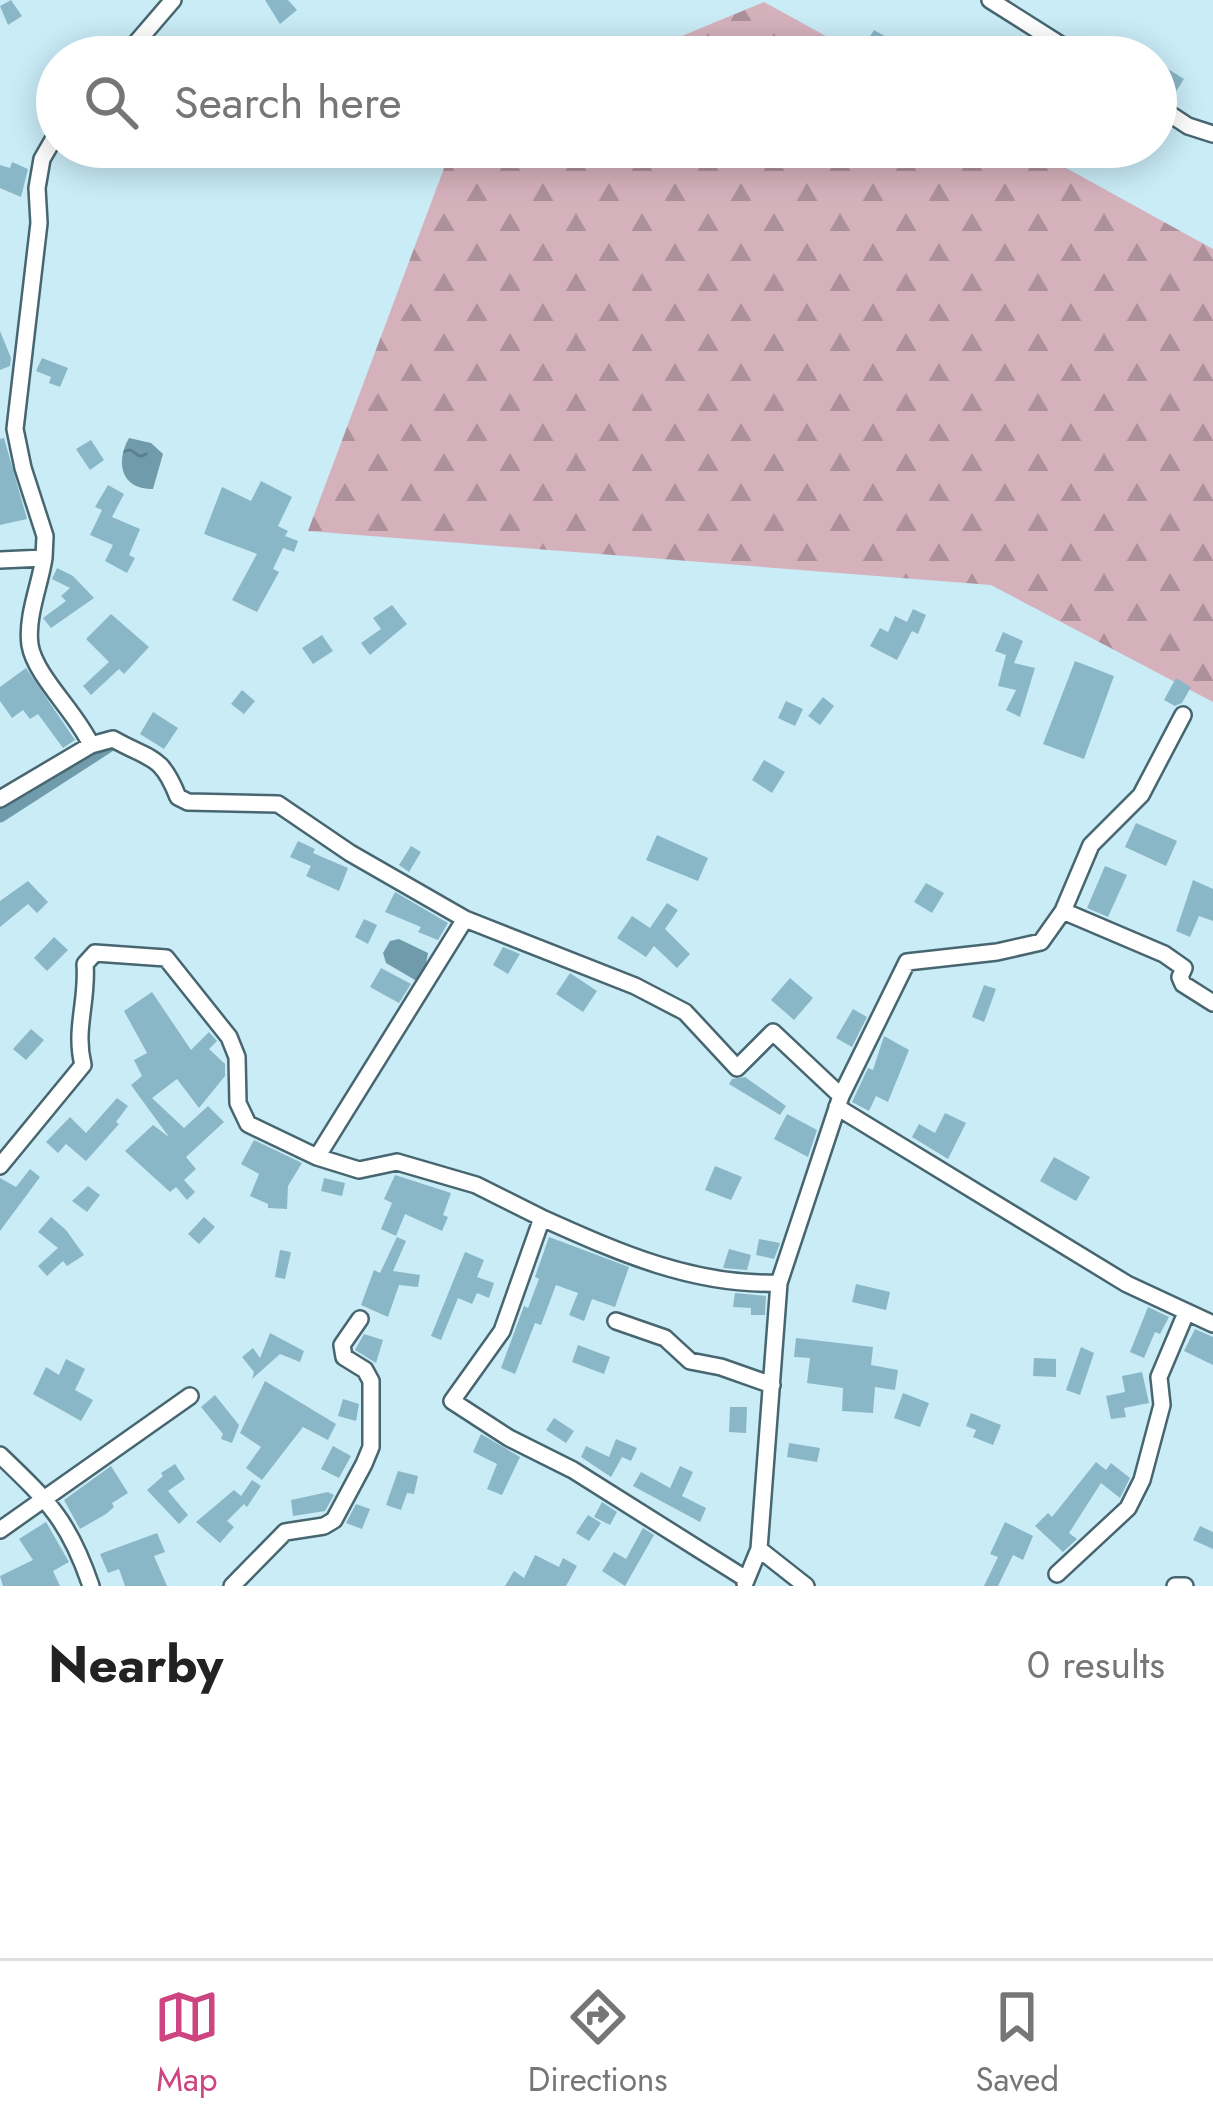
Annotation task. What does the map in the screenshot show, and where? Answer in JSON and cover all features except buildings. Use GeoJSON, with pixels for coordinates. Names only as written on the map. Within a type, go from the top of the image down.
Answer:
{"type":"FeatureCollection","features":[{"type":"Feature","properties":{"kind":"street"},"geometry":{"type":"LineString","coordinates":[[142,36],[173,0]]}},
{"type":"Feature","properties":{"kind":"street"},"geometry":{"type":"LineString","coordinates":[[990,0],[1047,36]]}},
{"type":"Feature","properties":{"kind":"street"},"geometry":{"type":"LineString","coordinates":[[1177,118],[1213,134]]}},
{"type":"Feature","properties":{"kind":"street"},"geometry":{"type":"LineString","coordinates":[[41,168],[15,429],[45,536],[30,646],[91,745]]}},
{"type":"Feature","properties":{"kind":"street"},"geometry":{"type":"LineString","coordinates":[[0,560],[44,558]]}},
{"type":"Feature","properties":{"kind":"street"},"geometry":{"type":"LineString","coordinates":[[542,1218],[502,1330],[452,1401],[508,1438],[573,1470],[745,1582],[759,1549],[779,1283],[839,1101],[908,962],[1041,942],[1063,911],[1091,845],[1141,796],[1183,715]]}},
{"type":"Feature","properties":{"kind":"street"},"geometry":{"type":"LineString","coordinates":[[0,799],[91,745],[113,739],[170,772],[178,797],[188,802],[278,804],[350,854],[465,919],[635,986],[685,1012],[737,1068],[773,1032],[839,1101],[1127,1284],[1213,1324]]}},
{"type":"Feature","properties":{"kind":"street"},"geometry":{"type":"LineString","coordinates":[[1063,911],[1164,954],[1184,968],[1183,984],[1213,1003]]}},
{"type":"Feature","properties":{"kind":"street"},"geometry":{"type":"LineString","coordinates":[[317,1157],[465,919]]}},
{"type":"Feature","properties":{"kind":"street"},"geometry":{"type":"LineString","coordinates":[[0,1166],[83,1065],[78,1044],[87,989],[85,964],[94,953],[133,952],[166,958],[229,1037],[237,1057],[238,1103],[248,1124],[317,1157],[359,1170],[397,1162],[476,1185],[638,1261],[739,1284],[779,1283]]}},
{"type":"Feature","properties":{"kind":"street"},"geometry":{"type":"LineString","coordinates":[[1057,1574],[1128,1508],[1142,1480],[1162,1405],[1159,1377],[1186,1313]]}},
{"type":"Feature","properties":{"kind":"street"},"geometry":{"type":"LineString","coordinates":[[232,1586],[285,1532],[334,1520],[364,1464],[371,1447],[371,1381],[365,1370],[344,1357],[342,1345],[360,1319]]}},
{"type":"Feature","properties":{"kind":"street"},"geometry":{"type":"LineString","coordinates":[[616,1321],[665,1338],[690,1361],[772,1385]]}},
{"type":"Feature","properties":{"kind":"street"},"geometry":{"type":"LineString","coordinates":[[0,1530],[190,1396]]}},
{"type":"Feature","properties":{"kind":"street"},"geometry":{"type":"LineString","coordinates":[[0,1455],[44,1498],[74,1537],[92,1586]]}},
{"type":"Feature","properties":{"kind":"street"},"geometry":{"type":"LineString","coordinates":[[759,1549],[806,1586]]}},
{"type":"Feature","properties":{"kind":"street"},"geometry":{"type":"LineString","coordinates":[[1175,1586],[1185,1586]]}},
{"type":"Feature","properties":{"kind":"green space"},"geometry":{"type":"Polygon","coordinates":[[[764,2],[826,36],[682,36],[764,2]]]}},
{"type":"Feature","properties":{"kind":"green space"},"geometry":{"type":"Polygon","coordinates":[[[444,168],[1066,168],[1213,249],[1213,702],[991,585],[308,531],[444,168]]]}},
{"type":"Feature","properties":{"kind":"water"},"geometry":{"type":"Polygon","coordinates":[[[129,438],[151,443],[163,454],[153,489],[134,485],[124,473],[122,456],[129,438]]]}},
{"type":"Feature","properties":{"kind":"water"},"geometry":{"type":"Polygon","coordinates":[[[399,939],[428,953],[423,979],[415,980],[386,963],[383,953],[390,941],[399,939]]]}},
{"type":"Feature","properties":{"kind":"waterway"},"geometry":{"type":"LineString","coordinates":[[0,815],[110,744]]}}]}
